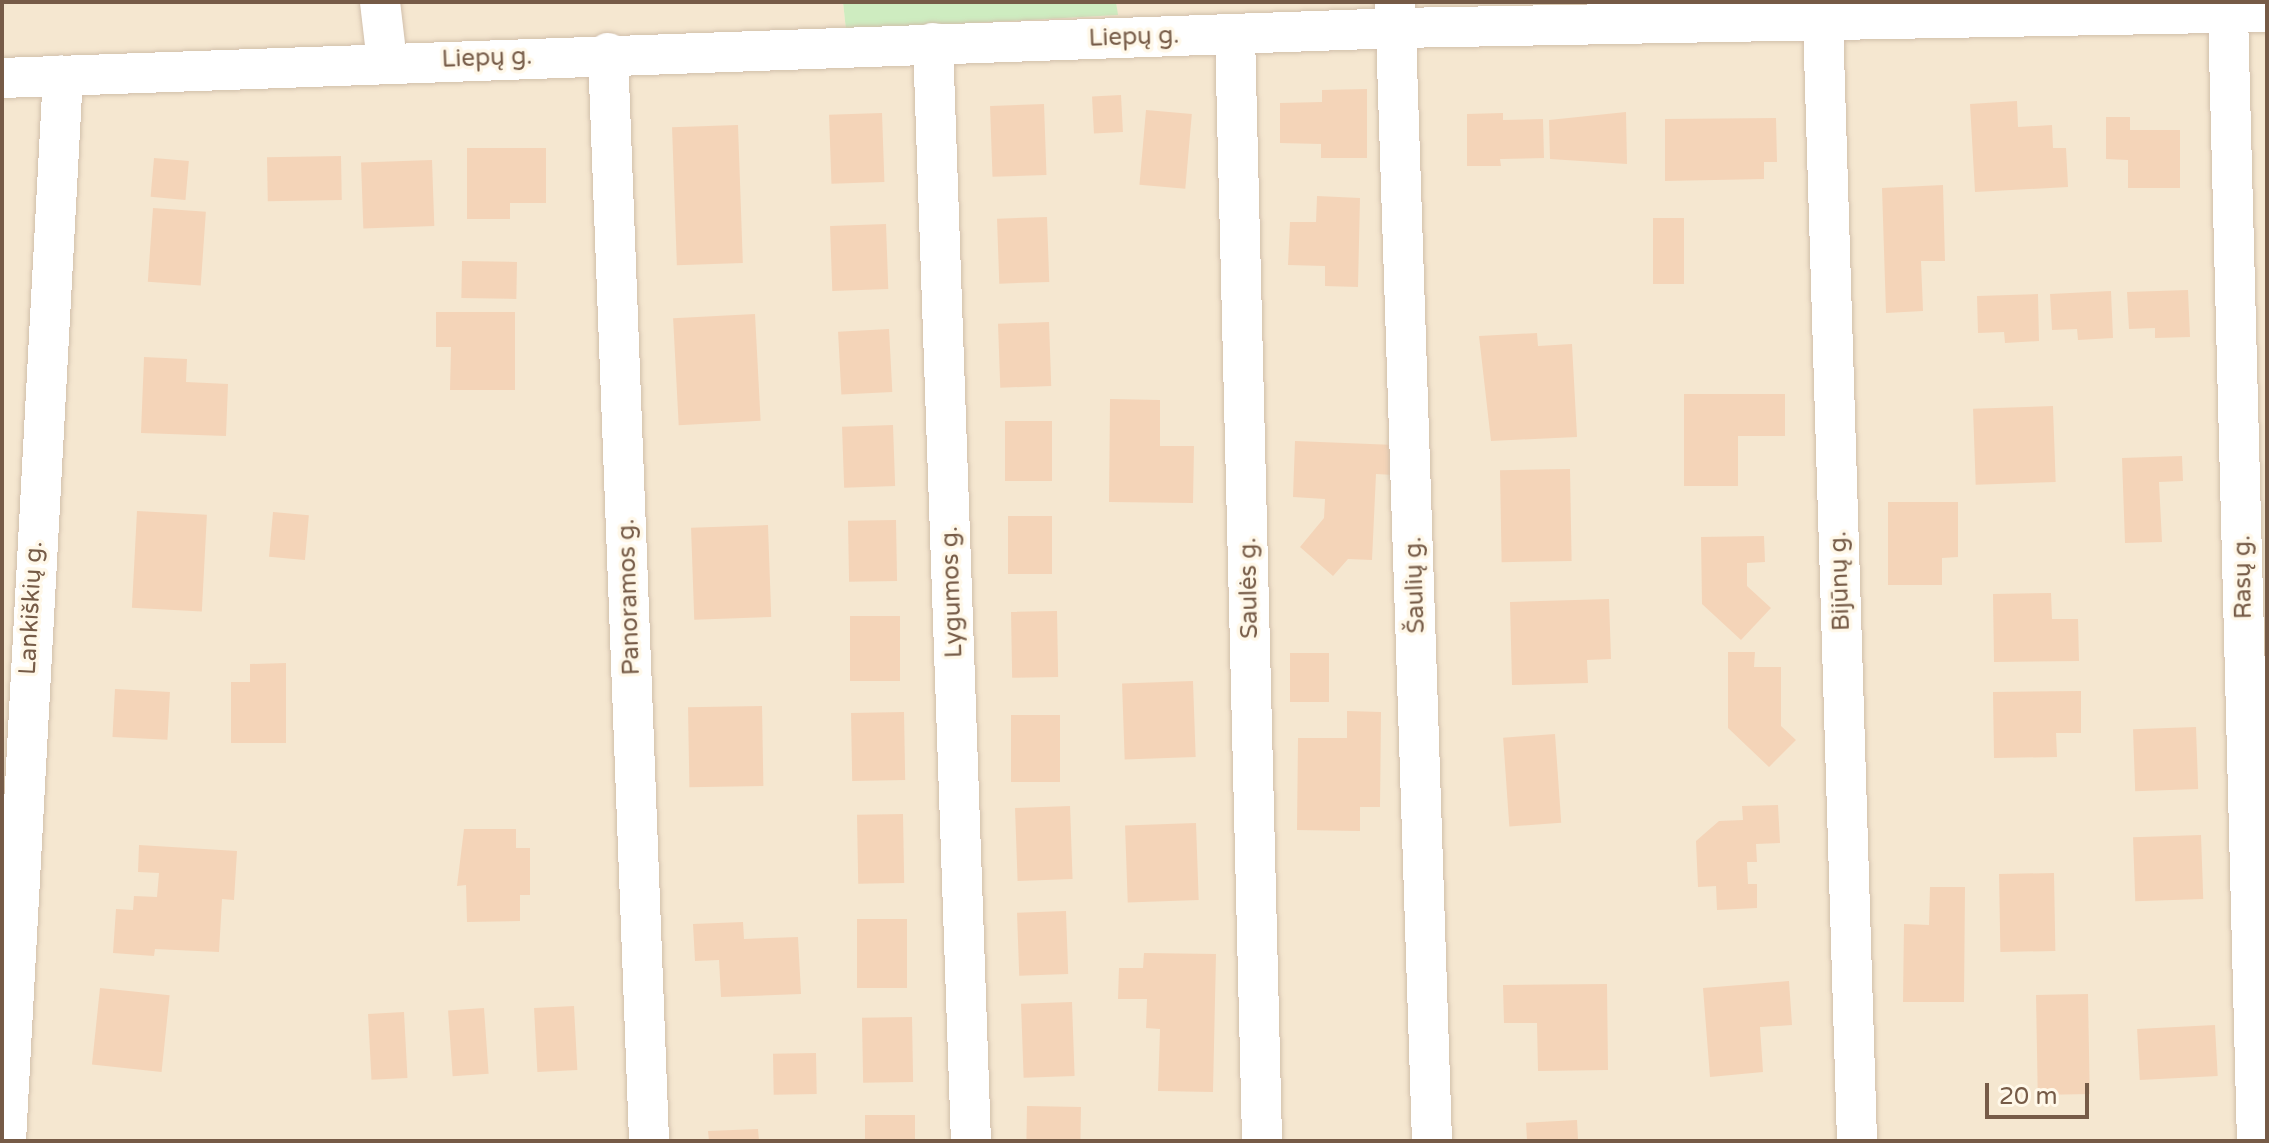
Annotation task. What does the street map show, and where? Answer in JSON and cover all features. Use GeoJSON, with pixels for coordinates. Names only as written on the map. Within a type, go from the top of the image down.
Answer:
{"type":"FeatureCollection","features":[{"type":"Feature","properties":{"kind":"street"},"geometry":{"type":"LineString","coordinates":[[380,2],[387,62]]}},
{"type":"Feature","properties":{"kind":"street","name":"Liepų g."},"geometry":{"type":"LineString","coordinates":[[2,78],[933,43],[1140,19],[1235,34],[1396,15],[1702,12],[1823,21],[2248,13]]}},
{"type":"Feature","properties":{"kind":"street","name":"Rasų g."},"geometry":{"type":"LineString","coordinates":[[2248,13],[2257,1141]]}},
{"type":"Feature","properties":{"kind":"street","name":"Šaulių g."},"geometry":{"type":"LineString","coordinates":[[1396,15],[1432,1141]]}},
{"type":"Feature","properties":{"kind":"street","name":"Bijūnų g."},"geometry":{"type":"LineString","coordinates":[[1823,21],[1857,1141]]}},
{"type":"Feature","properties":{"kind":"street","name":"Saulės g."},"geometry":{"type":"LineString","coordinates":[[1235,34],[1262,1141]]}},
{"type":"Feature","properties":{"kind":"street","name":"Lygumos g."},"geometry":{"type":"LineString","coordinates":[[933,43],[971,1141]]}},
{"type":"Feature","properties":{"kind":"street","name":"Panoramos g."},"geometry":{"type":"LineString","coordinates":[[608,53],[649,1141]]}},
{"type":"Feature","properties":{"kind":"street","name":"Lankiškių g."},"geometry":{"type":"LineString","coordinates":[[6,1141],[63,76]]}},
{"type":"Feature","properties":{"kind":"shaded area"},"geometry":{"type":"Polygon","coordinates":[[[2,2],[843,2],[846,29],[1117,15],[1116,2],[2267,2],[2267,1141],[2,1141],[2,2]]]}},
{"type":"Feature","properties":{"kind":"green space"},"geometry":{"type":"Polygon","coordinates":[[[843,2],[1116,2],[1118,15],[846,30],[843,2]]]}},
{"type":"Feature","properties":{"kind":"building"},"geometry":{"type":"Polygon","coordinates":[[[1367,89],[1367,158],[1321,158],[1321,144],[1280,143],[1280,103],[1322,102],[1322,90],[1367,89]]]}},
{"type":"Feature","properties":{"kind":"building"},"geometry":{"type":"Polygon","coordinates":[[[1121,95],[1123,132],[1094,133],[1092,97],[1121,95]]]}},
{"type":"Feature","properties":{"kind":"building"},"geometry":{"type":"Polygon","coordinates":[[[2017,101],[2018,127],[2052,125],[2053,148],[2066,148],[2068,187],[1975,192],[1970,104],[2017,101]]]}},
{"type":"Feature","properties":{"kind":"building"},"geometry":{"type":"Polygon","coordinates":[[[1044,104],[1046,175],[993,177],[990,106],[1044,104]]]}},
{"type":"Feature","properties":{"kind":"building"},"geometry":{"type":"Polygon","coordinates":[[[1146,110],[1192,114],[1185,189],[1139,185],[1146,110]]]}},
{"type":"Feature","properties":{"kind":"building"},"geometry":{"type":"Polygon","coordinates":[[[1626,112],[1627,164],[1550,159],[1549,120],[1626,112]]]}},
{"type":"Feature","properties":{"kind":"building"},"geometry":{"type":"Polygon","coordinates":[[[882,113],[884,182],[831,184],[829,115],[882,113]]]}},
{"type":"Feature","properties":{"kind":"building"},"geometry":{"type":"Polygon","coordinates":[[[1503,113],[1503,120],[1543,119],[1544,158],[1500,159],[1501,166],[1467,166],[1467,114],[1503,113]]]}},
{"type":"Feature","properties":{"kind":"building"},"geometry":{"type":"Polygon","coordinates":[[[2106,117],[2130,117],[2130,130],[2180,130],[2180,188],[2128,188],[2128,160],[2106,159],[2106,117]]]}},
{"type":"Feature","properties":{"kind":"building"},"geometry":{"type":"Polygon","coordinates":[[[1776,118],[1777,162],[1764,162],[1764,179],[1665,181],[1665,119],[1776,118]]]}},
{"type":"Feature","properties":{"kind":"building"},"geometry":{"type":"Polygon","coordinates":[[[738,125],[743,263],[677,265],[672,127],[738,125]]]}},
{"type":"Feature","properties":{"kind":"building"},"geometry":{"type":"Polygon","coordinates":[[[467,148],[546,148],[546,203],[510,203],[510,219],[467,219],[467,148]]]}},
{"type":"Feature","properties":{"kind":"building"},"geometry":{"type":"Polygon","coordinates":[[[341,156],[342,200],[268,201],[267,157],[341,156]]]}},
{"type":"Feature","properties":{"kind":"building"},"geometry":{"type":"Polygon","coordinates":[[[154,158],[189,161],[185,200],[151,197],[154,158]]]}},
{"type":"Feature","properties":{"kind":"building"},"geometry":{"type":"Polygon","coordinates":[[[432,160],[434,226],[363,228],[361,162],[432,160]]]}},
{"type":"Feature","properties":{"kind":"building"},"geometry":{"type":"Polygon","coordinates":[[[1943,185],[1945,261],[1921,261],[1923,311],[1886,313],[1882,188],[1943,185]]]}},
{"type":"Feature","properties":{"kind":"building"},"geometry":{"type":"Polygon","coordinates":[[[1317,196],[1360,198],[1358,287],[1325,286],[1325,266],[1288,265],[1290,222],[1316,222],[1317,196]]]}},
{"type":"Feature","properties":{"kind":"building"},"geometry":{"type":"Polygon","coordinates":[[[153,208],[206,212],[201,286],[148,282],[153,208]]]}},
{"type":"Feature","properties":{"kind":"building"},"geometry":{"type":"Polygon","coordinates":[[[1047,217],[1049,282],[999,284],[997,219],[1047,217]]]}},
{"type":"Feature","properties":{"kind":"building"},"geometry":{"type":"Polygon","coordinates":[[[1653,218],[1684,218],[1684,284],[1653,284],[1653,218]]]}},
{"type":"Feature","properties":{"kind":"building"},"geometry":{"type":"Polygon","coordinates":[[[886,224],[888,289],[832,291],[830,226],[886,224]]]}},
{"type":"Feature","properties":{"kind":"building"},"geometry":{"type":"Polygon","coordinates":[[[462,261],[517,262],[516,299],[461,298],[462,261]]]}},
{"type":"Feature","properties":{"kind":"building"},"geometry":{"type":"Polygon","coordinates":[[[2188,290],[2190,337],[2155,338],[2155,328],[2129,329],[2127,292],[2188,290]]]}},
{"type":"Feature","properties":{"kind":"building"},"geometry":{"type":"Polygon","coordinates":[[[2111,291],[2113,338],[2078,340],[2077,329],[2052,330],[2050,294],[2111,291]]]}},
{"type":"Feature","properties":{"kind":"building"},"geometry":{"type":"Polygon","coordinates":[[[2038,294],[2039,341],[2005,343],[2004,332],[1978,333],[1977,296],[2038,294]]]}},
{"type":"Feature","properties":{"kind":"building"},"geometry":{"type":"Polygon","coordinates":[[[436,312],[515,312],[515,390],[450,390],[451,347],[436,347],[436,312]]]}},
{"type":"Feature","properties":{"kind":"building"},"geometry":{"type":"Polygon","coordinates":[[[755,314],[761,421],[679,425],[673,318],[755,314]]]}},
{"type":"Feature","properties":{"kind":"building"},"geometry":{"type":"Polygon","coordinates":[[[1049,322],[1051,386],[1000,388],[998,324],[1049,322]]]}},
{"type":"Feature","properties":{"kind":"building"},"geometry":{"type":"Polygon","coordinates":[[[889,329],[892,392],[841,395],[838,332],[889,329]]]}},
{"type":"Feature","properties":{"kind":"building"},"geometry":{"type":"Polygon","coordinates":[[[1537,333],[1538,346],[1572,344],[1577,437],[1491,441],[1479,336],[1537,333]]]}},
{"type":"Feature","properties":{"kind":"building"},"geometry":{"type":"Polygon","coordinates":[[[144,357],[187,359],[186,382],[228,384],[226,436],[141,433],[144,357]]]}},
{"type":"Feature","properties":{"kind":"building"},"geometry":{"type":"Polygon","coordinates":[[[1684,394],[1785,394],[1785,436],[1738,436],[1738,486],[1684,486],[1684,394]]]}},
{"type":"Feature","properties":{"kind":"building"},"geometry":{"type":"Polygon","coordinates":[[[1110,399],[1160,400],[1160,446],[1194,446],[1193,503],[1109,502],[1110,399]]]}},
{"type":"Feature","properties":{"kind":"building"},"geometry":{"type":"Polygon","coordinates":[[[2053,406],[2056,482],[1976,485],[1973,409],[2053,406]]]}},
{"type":"Feature","properties":{"kind":"building"},"geometry":{"type":"Polygon","coordinates":[[[1005,421],[1052,421],[1052,481],[1005,481],[1005,421]]]}},
{"type":"Feature","properties":{"kind":"building"},"geometry":{"type":"Polygon","coordinates":[[[893,425],[895,486],[844,488],[842,427],[893,425]]]}},
{"type":"Feature","properties":{"kind":"building"},"geometry":{"type":"Polygon","coordinates":[[[1295,441],[1395,445],[1394,475],[1376,474],[1372,560],[1348,559],[1333,576],[1300,547],[1324,518],[1325,499],[1293,497],[1295,441]]]}},
{"type":"Feature","properties":{"kind":"building"},"geometry":{"type":"Polygon","coordinates":[[[2182,456],[2183,481],[2159,482],[2162,542],[2125,543],[2122,458],[2182,456]]]}},
{"type":"Feature","properties":{"kind":"building"},"geometry":{"type":"Polygon","coordinates":[[[1570,469],[1572,561],[1502,562],[1500,470],[1570,469]]]}},
{"type":"Feature","properties":{"kind":"building"},"geometry":{"type":"Polygon","coordinates":[[[1888,502],[1958,502],[1958,557],[1942,558],[1942,585],[1888,585],[1888,502]]]}},
{"type":"Feature","properties":{"kind":"building"},"geometry":{"type":"Polygon","coordinates":[[[137,511],[207,515],[202,612],[132,608],[137,511]]]}},
{"type":"Feature","properties":{"kind":"building"},"geometry":{"type":"Polygon","coordinates":[[[273,512],[309,515],[305,560],[269,557],[273,512]]]}},
{"type":"Feature","properties":{"kind":"building"},"geometry":{"type":"Polygon","coordinates":[[[1008,516],[1052,516],[1052,574],[1008,574],[1008,516]]]}},
{"type":"Feature","properties":{"kind":"building"},"geometry":{"type":"Polygon","coordinates":[[[896,520],[897,581],[849,582],[848,521],[896,520]]]}},
{"type":"Feature","properties":{"kind":"building"},"geometry":{"type":"Polygon","coordinates":[[[768,525],[771,617],[694,620],[691,528],[768,525]]]}},
{"type":"Feature","properties":{"kind":"building"},"geometry":{"type":"Polygon","coordinates":[[[1764,536],[1765,562],[1747,563],[1747,586],[1771,608],[1741,640],[1702,604],[1701,537],[1764,536]]]}},
{"type":"Feature","properties":{"kind":"building"},"geometry":{"type":"Polygon","coordinates":[[[2051,593],[2052,619],[2078,619],[2079,661],[1994,662],[1993,594],[2051,593]]]}},
{"type":"Feature","properties":{"kind":"building"},"geometry":{"type":"Polygon","coordinates":[[[1609,599],[1611,659],[1587,660],[1588,683],[1512,685],[1510,602],[1609,599]]]}},
{"type":"Feature","properties":{"kind":"building"},"geometry":{"type":"Polygon","coordinates":[[[1057,611],[1058,677],[1012,678],[1011,612],[1057,611]]]}},
{"type":"Feature","properties":{"kind":"building"},"geometry":{"type":"Polygon","coordinates":[[[850,616],[900,616],[900,681],[850,681],[850,616]]]}},
{"type":"Feature","properties":{"kind":"building"},"geometry":{"type":"Polygon","coordinates":[[[1728,652],[1755,652],[1754,667],[1781,667],[1781,726],[1796,740],[1769,767],[1728,728],[1728,652]]]}},
{"type":"Feature","properties":{"kind":"building"},"geometry":{"type":"Polygon","coordinates":[[[1290,653],[1329,653],[1329,702],[1290,702],[1290,653]]]}},
{"type":"Feature","properties":{"kind":"building"},"geometry":{"type":"Polygon","coordinates":[[[286,663],[286,743],[231,743],[231,682],[250,682],[250,664],[286,663]]]}},
{"type":"Feature","properties":{"kind":"building"},"geometry":{"type":"Polygon","coordinates":[[[1193,681],[1196,757],[1125,759],[1122,683],[1193,681]]]}},
{"type":"Feature","properties":{"kind":"building"},"geometry":{"type":"Polygon","coordinates":[[[115,689],[170,692],[167,740],[112,737],[115,689]]]}},
{"type":"Feature","properties":{"kind":"building"},"geometry":{"type":"Polygon","coordinates":[[[2081,691],[2081,733],[2056,733],[2057,757],[1994,758],[1993,692],[2081,691]]]}},
{"type":"Feature","properties":{"kind":"building"},"geometry":{"type":"Polygon","coordinates":[[[762,706],[763,786],[689,787],[688,707],[762,706]]]}},
{"type":"Feature","properties":{"kind":"building"},"geometry":{"type":"Polygon","coordinates":[[[1347,711],[1381,712],[1380,807],[1360,807],[1360,831],[1297,830],[1298,738],[1347,738],[1347,711]]]}},
{"type":"Feature","properties":{"kind":"building"},"geometry":{"type":"Polygon","coordinates":[[[904,712],[905,780],[852,781],[851,713],[904,712]]]}},
{"type":"Feature","properties":{"kind":"building"},"geometry":{"type":"Polygon","coordinates":[[[1011,715],[1060,715],[1060,782],[1011,782],[1011,715]]]}},
{"type":"Feature","properties":{"kind":"building"},"geometry":{"type":"Polygon","coordinates":[[[2196,727],[2198,789],[2135,791],[2133,729],[2196,727]]]}},
{"type":"Feature","properties":{"kind":"building"},"geometry":{"type":"Polygon","coordinates":[[[1555,734],[1561,823],[1509,826],[1503,738],[1555,734]]]}},
{"type":"Feature","properties":{"kind":"building"},"geometry":{"type":"Polygon","coordinates":[[[1778,805],[1780,843],[1756,844],[1757,862],[1747,862],[1748,884],[1757,884],[1757,908],[1717,910],[1716,886],[1698,887],[1696,841],[1719,821],[1743,820],[1742,806],[1778,805]]]}},
{"type":"Feature","properties":{"kind":"building"},"geometry":{"type":"Polygon","coordinates":[[[1070,806],[1073,879],[1018,881],[1015,808],[1070,806]]]}},
{"type":"Feature","properties":{"kind":"building"},"geometry":{"type":"Polygon","coordinates":[[[903,814],[904,883],[858,884],[857,815],[903,814]]]}},
{"type":"Feature","properties":{"kind":"building"},"geometry":{"type":"Polygon","coordinates":[[[1196,823],[1199,900],[1128,902],[1125,825],[1196,823]]]}},
{"type":"Feature","properties":{"kind":"building"},"geometry":{"type":"Polygon","coordinates":[[[464,829],[516,829],[516,848],[530,848],[530,895],[520,895],[520,921],[467,922],[466,885],[457,886],[464,829]]]}},
{"type":"Feature","properties":{"kind":"building"},"geometry":{"type":"Polygon","coordinates":[[[2201,835],[2203,899],[2135,901],[2133,837],[2201,835]]]}},
{"type":"Feature","properties":{"kind":"building"},"geometry":{"type":"Polygon","coordinates":[[[139,845],[237,851],[234,900],[222,899],[219,952],[155,949],[154,956],[113,953],[116,909],[133,910],[134,896],[157,897],[159,873],[138,872],[139,845]]]}},
{"type":"Feature","properties":{"kind":"building"},"geometry":{"type":"Polygon","coordinates":[[[2054,873],[2055,951],[2000,952],[1999,874],[2054,873]]]}},
{"type":"Feature","properties":{"kind":"building"},"geometry":{"type":"Polygon","coordinates":[[[1930,887],[1965,887],[1964,1002],[1903,1002],[1904,924],[1929,925],[1930,887]]]}},
{"type":"Feature","properties":{"kind":"building"},"geometry":{"type":"Polygon","coordinates":[[[1066,911],[1068,974],[1019,976],[1017,913],[1066,911]]]}},
{"type":"Feature","properties":{"kind":"building"},"geometry":{"type":"Polygon","coordinates":[[[857,919],[907,919],[907,988],[857,988],[857,919]]]}},
{"type":"Feature","properties":{"kind":"building"},"geometry":{"type":"Polygon","coordinates":[[[743,922],[744,939],[798,937],[801,994],[721,997],[719,960],[695,961],[693,924],[743,922]]]}},
{"type":"Feature","properties":{"kind":"building"},"geometry":{"type":"Polygon","coordinates":[[[1144,953],[1216,954],[1213,1092],[1158,1091],[1160,1029],[1146,1028],[1147,999],[1118,999],[1119,968],[1143,968],[1144,953]]]}},
{"type":"Feature","properties":{"kind":"building"},"geometry":{"type":"Polygon","coordinates":[[[1789,981],[1792,1025],[1760,1027],[1763,1072],[1710,1077],[1703,988],[1789,981]]]}},
{"type":"Feature","properties":{"kind":"building"},"geometry":{"type":"Polygon","coordinates":[[[1607,984],[1608,1070],[1538,1071],[1537,1023],[1504,1023],[1503,985],[1607,984]]]}},
{"type":"Feature","properties":{"kind":"building"},"geometry":{"type":"Polygon","coordinates":[[[100,988],[170,995],[162,1072],[92,1065],[100,988]]]}},
{"type":"Feature","properties":{"kind":"building"},"geometry":{"type":"Polygon","coordinates":[[[2088,994],[2090,1094],[2038,1095],[2036,995],[2088,994]]]}},
{"type":"Feature","properties":{"kind":"building"},"geometry":{"type":"Polygon","coordinates":[[[1072,1002],[1075,1076],[1024,1078],[1021,1004],[1072,1002]]]}},
{"type":"Feature","properties":{"kind":"building"},"geometry":{"type":"Polygon","coordinates":[[[574,1006],[577,1070],[537,1072],[534,1008],[574,1006]]]}},
{"type":"Feature","properties":{"kind":"building"},"geometry":{"type":"Polygon","coordinates":[[[484,1008],[489,1074],[453,1076],[448,1011],[484,1008]]]}},
{"type":"Feature","properties":{"kind":"building"},"geometry":{"type":"Polygon","coordinates":[[[404,1012],[407,1078],[372,1080],[368,1014],[404,1012]]]}},
{"type":"Feature","properties":{"kind":"building"},"geometry":{"type":"Polygon","coordinates":[[[912,1017],[913,1082],[863,1083],[862,1018],[912,1017]]]}},
{"type":"Feature","properties":{"kind":"building"},"geometry":{"type":"Polygon","coordinates":[[[2215,1025],[2218,1076],[2140,1080],[2137,1029],[2215,1025]]]}},
{"type":"Feature","properties":{"kind":"building"},"geometry":{"type":"Polygon","coordinates":[[[816,1053],[817,1094],[774,1095],[773,1054],[816,1053]]]}},
{"type":"Feature","properties":{"kind":"building"},"geometry":{"type":"Polygon","coordinates":[[[1027,1106],[1081,1107],[1080,1141],[1026,1141],[1027,1106]]]}},
{"type":"Feature","properties":{"kind":"building"},"geometry":{"type":"Polygon","coordinates":[[[865,1115],[915,1115],[915,1141],[865,1141],[865,1115]]]}},
{"type":"Feature","properties":{"kind":"building"},"geometry":{"type":"Polygon","coordinates":[[[1577,1120],[1578,1141],[1527,1141],[1526,1123],[1577,1120]]]}},
{"type":"Feature","properties":{"kind":"building"},"geometry":{"type":"Polygon","coordinates":[[[758,1129],[759,1141],[709,1141],[708,1131],[758,1129]]]}}]}
